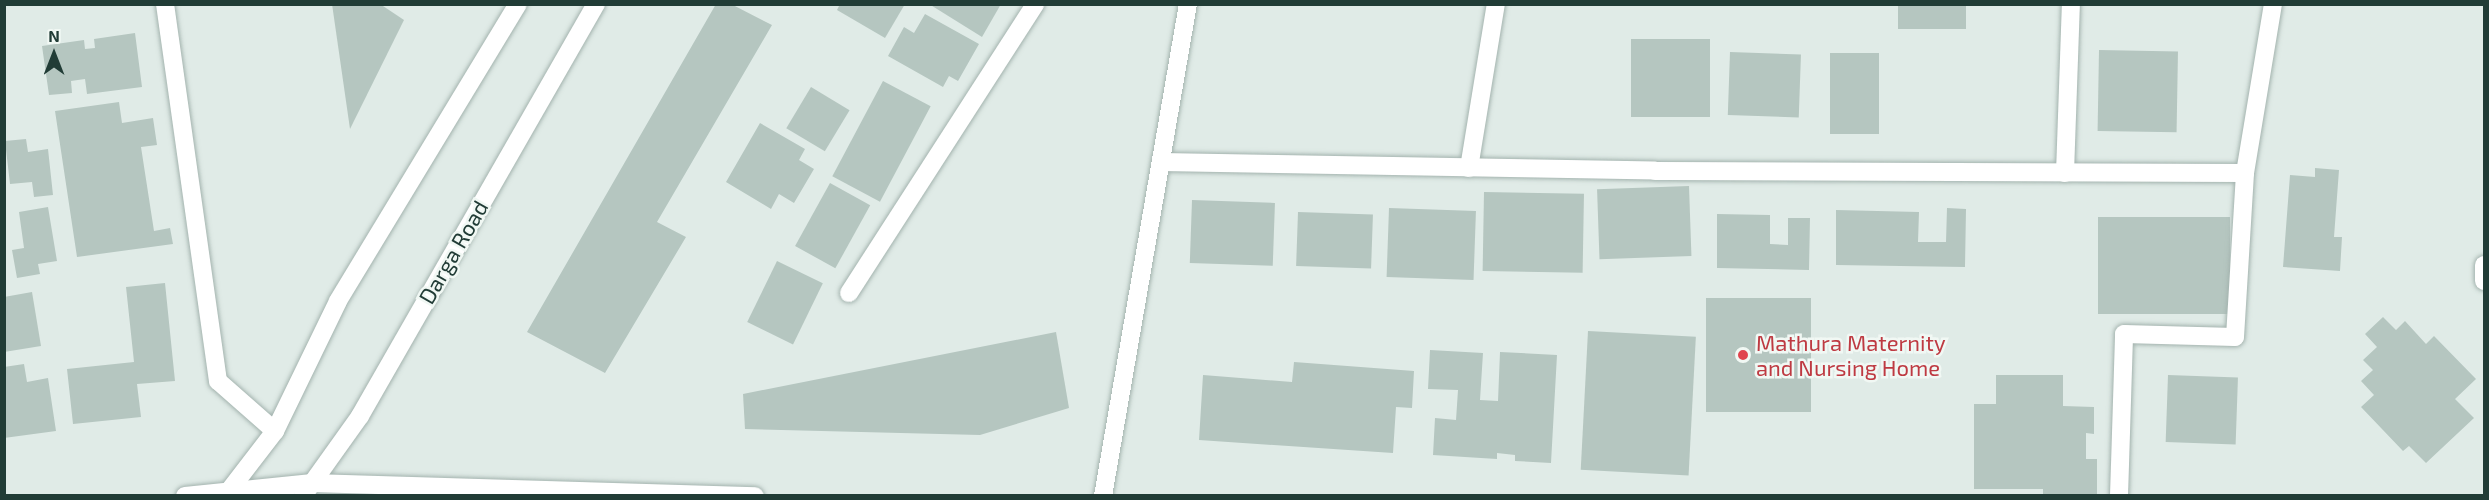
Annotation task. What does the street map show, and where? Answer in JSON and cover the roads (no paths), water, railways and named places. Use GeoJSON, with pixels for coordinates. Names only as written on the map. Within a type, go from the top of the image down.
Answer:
{"type":"FeatureCollection","features":[{"type":"Feature","properties":{"kind":"street"},"geometry":{"type":"LineString","coordinates":[[165,4],[218,381],[275,431]]}},
{"type":"Feature","properties":{"kind":"street"},"geometry":{"type":"LineString","coordinates":[[227,493],[275,431],[338,301],[518,4]]}},
{"type":"Feature","properties":{"kind":"street","name":"Darga Road"},"geometry":{"type":"LineString","coordinates":[[308,489],[360,416],[596,4]]}},
{"type":"Feature","properties":{"kind":"street"},"geometry":{"type":"LineString","coordinates":[[849,293],[1035,4]]}},
{"type":"Feature","properties":{"kind":"street"},"geometry":{"type":"LineString","coordinates":[[1103,495],[1188,4]]}},
{"type":"Feature","properties":{"kind":"street"},"geometry":{"type":"LineString","coordinates":[[1469,168],[1496,4]]}},
{"type":"Feature","properties":{"kind":"street"},"geometry":{"type":"LineString","coordinates":[[2066,173],[2071,4]]}},
{"type":"Feature","properties":{"kind":"street"},"geometry":{"type":"LineString","coordinates":[[2119,495],[2124,334],[2235,337],[2245,173],[2273,4]]}},
{"type":"Feature","properties":{"kind":"street"},"geometry":{"type":"LineString","coordinates":[[1161,162],[1469,168],[2245,173]]}},
{"type":"Feature","properties":{"kind":"street"},"geometry":{"type":"LineString","coordinates":[[2484,265],[2484,281]]}},
{"type":"Feature","properties":{"kind":"street"},"geometry":{"type":"LineString","coordinates":[[185,495],[308,489],[755,495]]}},
{"type":"Feature","properties":{"kind":"place","name":"Mathura Maternity and Nursing Home"},"geometry":{"type":"Point","coordinates":[1743,355]}}]}
